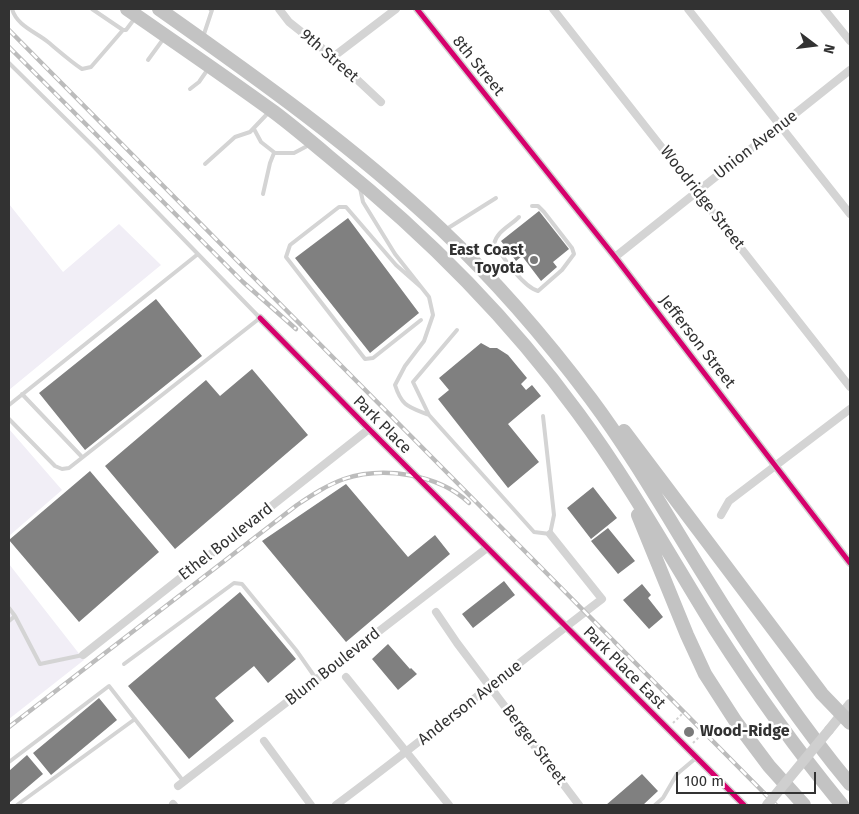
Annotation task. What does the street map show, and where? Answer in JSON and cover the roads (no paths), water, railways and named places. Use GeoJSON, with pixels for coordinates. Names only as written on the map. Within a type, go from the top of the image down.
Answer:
{"type":"FeatureCollection","features":[{"type":"Feature","properties":{"kind":"highway"},"geometry":{"type":"LineString","coordinates":[[159,9],[323,128],[443,231],[492,280],[627,434],[822,694],[848,714]]}},
{"type":"Feature","properties":{"kind":"highway"},"geometry":{"type":"LineString","coordinates":[[132,12],[271,110],[313,143],[406,220],[478,292],[577,411],[622,475],[715,628],[764,703],[842,805]]}},
{"type":"Feature","properties":{"kind":"highway"},"geometry":{"type":"LineString","coordinates":[[554,352],[618,436],[742,635],[784,697],[850,784]]}},
{"type":"Feature","properties":{"kind":"highway"},"geometry":{"type":"LineString","coordinates":[[622,475],[687,635],[705,674],[736,722],[804,805]]}},
{"type":"Feature","properties":{"kind":"main road"},"geometry":{"type":"LineString","coordinates":[[767,805],[829,730],[848,714]]}},
{"type":"Feature","properties":{"kind":"street","name":"9th Street"},"geometry":{"type":"LineString","coordinates":[[279,9],[289,22],[333,57],[380,102]]}},
{"type":"Feature","properties":{"kind":"street"},"geometry":{"type":"LineString","coordinates":[[333,57],[396,9]]}},
{"type":"Feature","properties":{"kind":"street","name":"8th Street"},"geometry":{"type":"LineString","coordinates":[[417,9],[521,139]]}},
{"type":"Feature","properties":{"kind":"street","name":"Woodridge Street"},"geometry":{"type":"LineString","coordinates":[[553,9],[850,387]]}},
{"type":"Feature","properties":{"kind":"street"},"geometry":{"type":"LineString","coordinates":[[688,9],[850,214]]}},
{"type":"Feature","properties":{"kind":"street"},"geometry":{"type":"LineString","coordinates":[[824,9],[850,42]]}},
{"type":"Feature","properties":{"kind":"street","name":"Union Avenue"},"geometry":{"type":"LineString","coordinates":[[614,257],[850,70]]}},
{"type":"Feature","properties":{"kind":"street","name":"Jefferson Street"},"geometry":{"type":"LineString","coordinates":[[521,139],[776,465],[850,563]]}},
{"type":"Feature","properties":{"kind":"street","name":"Park Place"},"geometry":{"type":"LineString","coordinates":[[260,318],[487,548]]}},
{"type":"Feature","properties":{"kind":"street"},"geometry":{"type":"LineString","coordinates":[[721,515],[729,501],[850,410]]}},
{"type":"Feature","properties":{"kind":"street","name":"Ethel Boulevard"},"geometry":{"type":"LineString","coordinates":[[83,655],[369,429]]}},
{"type":"Feature","properties":{"kind":"street","name":"Anderson Avenue"},"geometry":{"type":"LineString","coordinates":[[336,805],[408,752],[490,685],[602,599],[550,534]]}},
{"type":"Feature","properties":{"kind":"street","name":"Park Place East"},"geometry":{"type":"LineString","coordinates":[[487,548],[744,805]]}},
{"type":"Feature","properties":{"kind":"street","name":"Blum Boulevard"},"geometry":{"type":"LineString","coordinates":[[181,784],[487,548]]}},
{"type":"Feature","properties":{"kind":"street","name":"Berger Street"},"geometry":{"type":"LineString","coordinates":[[436,612],[457,643],[579,805]]}},
{"type":"Feature","properties":{"kind":"street"},"geometry":{"type":"LineString","coordinates":[[346,677],[449,805]]}},
{"type":"Feature","properties":{"kind":"street"},"geometry":{"type":"LineString","coordinates":[[264,741],[312,805]]}},
{"type":"Feature","properties":{"kind":"lane"},"geometry":{"type":"LineString","coordinates":[[12,9],[17,19],[82,69],[91,67],[123,30],[126,30],[132,12]]}},
{"type":"Feature","properties":{"kind":"lane"},"geometry":{"type":"LineString","coordinates":[[92,9],[123,30]]}},
{"type":"Feature","properties":{"kind":"lane"},"geometry":{"type":"LineString","coordinates":[[202,40],[212,10],[210,9]]}},
{"type":"Feature","properties":{"kind":"lane"},"geometry":{"type":"LineString","coordinates":[[148,60],[166,36]]}},
{"type":"Feature","properties":{"kind":"lane"},"geometry":{"type":"LineString","coordinates":[[9,63],[96,149],[260,318],[69,468],[62,469],[55,466],[9,420]]}},
{"type":"Feature","properties":{"kind":"lane"},"geometry":{"type":"LineString","coordinates":[[190,89],[199,82],[210,67]]}},
{"type":"Feature","properties":{"kind":"lane"},"geometry":{"type":"LineString","coordinates":[[205,164],[230,141],[254,129],[271,110]]}},
{"type":"Feature","properties":{"kind":"lane"},"geometry":{"type":"LineString","coordinates":[[254,129],[261,142],[275,153],[294,153],[313,143]]}},
{"type":"Feature","properties":{"kind":"lane"},"geometry":{"type":"LineString","coordinates":[[262,194],[270,162],[275,153]]}},
{"type":"Feature","properties":{"kind":"lane"},"geometry":{"type":"LineString","coordinates":[[357,179],[363,202],[395,254],[412,273],[421,287]]}},
{"type":"Feature","properties":{"kind":"lane"},"geometry":{"type":"LineString","coordinates":[[443,231],[496,198]]}},
{"type":"Feature","properties":{"kind":"lane"},"geometry":{"type":"LineString","coordinates":[[519,217],[496,236],[494,244],[524,281],[538,291],[546,286],[562,270],[574,254],[572,248],[544,212],[538,206],[532,206]]}},
{"type":"Feature","properties":{"kind":"lane"},"geometry":{"type":"LineString","coordinates":[[421,320],[373,358],[365,359],[286,257],[290,245],[339,207],[346,207],[396,265],[430,297],[433,315],[424,341],[405,366],[394,385],[399,399],[410,407],[429,415]]}},
{"type":"Feature","properties":{"kind":"lane"},"geometry":{"type":"LineString","coordinates":[[9,405],[198,254]]}},
{"type":"Feature","properties":{"kind":"lane"},"geometry":{"type":"LineString","coordinates":[[457,330],[413,382],[429,415],[534,532],[550,534],[554,515],[543,416]]}},
{"type":"Feature","properties":{"kind":"lane"},"geometry":{"type":"LineString","coordinates":[[22,394],[82,458]]}},
{"type":"Feature","properties":{"kind":"lane"},"geometry":{"type":"LineString","coordinates":[[124,664],[234,583],[242,584],[296,650],[317,680]]}},
{"type":"Feature","properties":{"kind":"lane"},"geometry":{"type":"LineString","coordinates":[[9,608],[40,664],[83,655]]}},
{"type":"Feature","properties":{"kind":"lane"},"geometry":{"type":"LineString","coordinates":[[9,621],[15,616]]}},
{"type":"Feature","properties":{"kind":"lane"},"geometry":{"type":"LineString","coordinates":[[9,762],[109,686],[181,784]]}},
{"type":"Feature","properties":{"kind":"lane"},"geometry":{"type":"LineString","coordinates":[[17,805],[135,719]]}},
{"type":"Feature","properties":{"kind":"lane"},"geometry":{"type":"LineString","coordinates":[[655,805],[663,798],[677,774],[696,758]]}},
{"type":"Feature","properties":{"kind":"railway"},"geometry":{"type":"LineString","coordinates":[[9,30],[776,805]]}},
{"type":"Feature","properties":{"kind":"railway"},"geometry":{"type":"LineString","coordinates":[[9,47],[243,282],[296,329]]}},
{"type":"Feature","properties":{"kind":"railway"},"geometry":{"type":"LineString","coordinates":[[9,727],[297,505],[332,484],[359,475],[376,473],[410,475],[442,485],[457,493],[469,503]]}},
{"type":"Feature","properties":{"kind":"place","name":"East Coast Toyota"},"geometry":{"type":"Point","coordinates":[534,260]}},
{"type":"Feature","properties":{"kind":"place","name":"Wood-Ridge"},"geometry":{"type":"Point","coordinates":[689,732]}}]}
